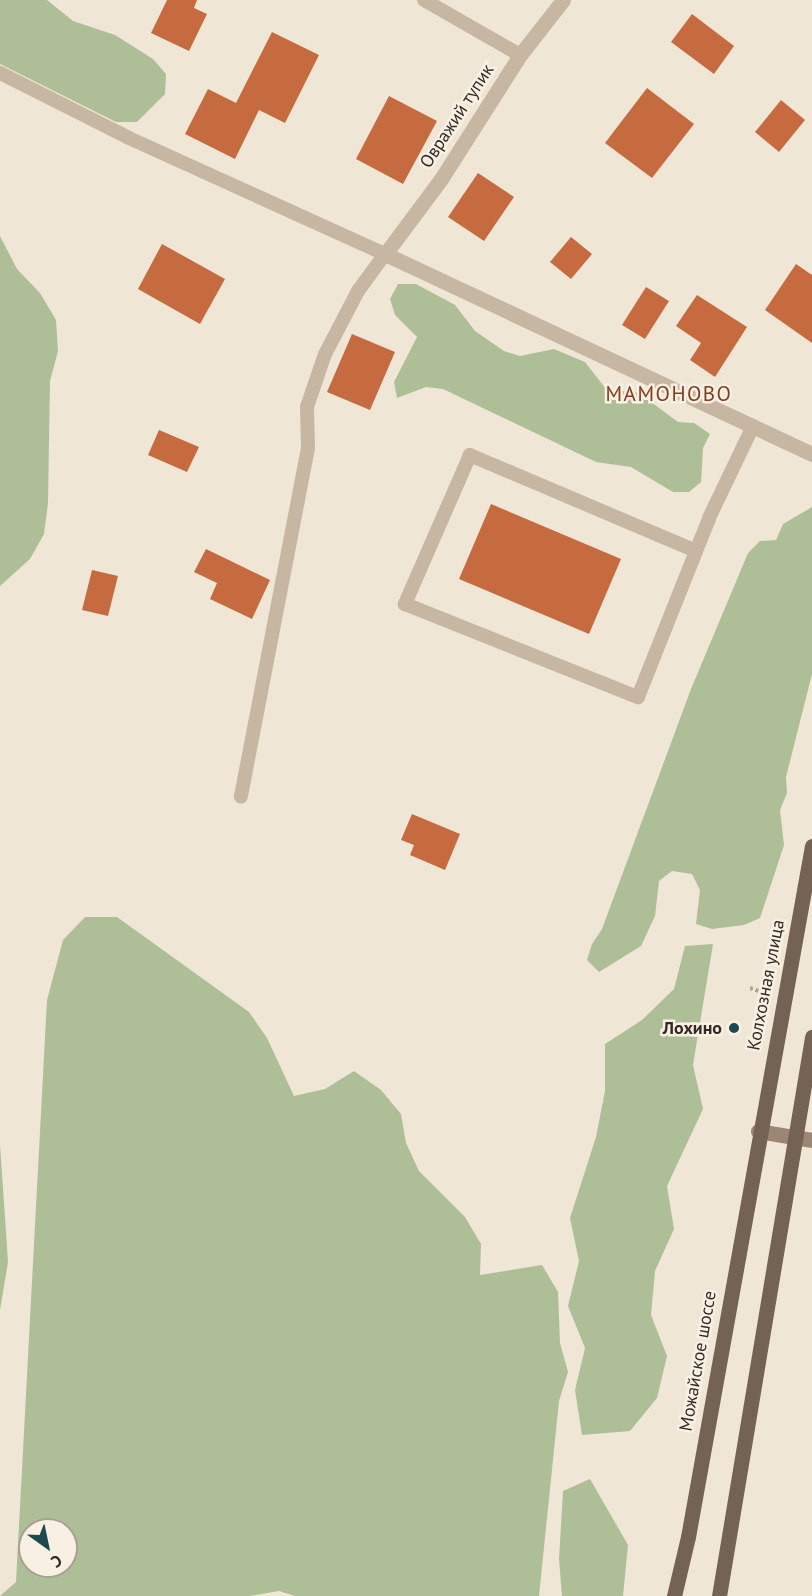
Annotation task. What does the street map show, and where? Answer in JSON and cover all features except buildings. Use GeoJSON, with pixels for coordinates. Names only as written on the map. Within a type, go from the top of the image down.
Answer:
{"type":"FeatureCollection","features":[{"type":"Feature","properties":{"kind":"main road","name":"Колхозная улица"},"geometry":{"type":"LineString","coordinates":[[758,1131],[812,846]]}},
{"type":"Feature","properties":{"kind":"main road"},"geometry":{"type":"LineString","coordinates":[[719,1596],[793,1136],[812,1037]]}},
{"type":"Feature","properties":{"kind":"main road","name":"Можайское шоссе"},"geometry":{"type":"LineString","coordinates":[[674,1596],[688,1537],[758,1131]]}},
{"type":"Feature","properties":{"kind":"street","name":"Овражий тупик"},"geometry":{"type":"LineString","coordinates":[[385,254],[441,178],[520,55],[563,0]]}},
{"type":"Feature","properties":{"kind":"street"},"geometry":{"type":"LineString","coordinates":[[385,254],[812,454]]}},
{"type":"Feature","properties":{"kind":"street"},"geometry":{"type":"LineString","coordinates":[[758,1131],[812,1140]]}},
{"type":"Feature","properties":{"kind":"lane"},"geometry":{"type":"LineString","coordinates":[[424,0],[520,55]]}},
{"type":"Feature","properties":{"kind":"lane"},"geometry":{"type":"LineString","coordinates":[[0,73],[129,138],[385,254],[358,291],[325,354],[307,407],[308,448],[241,797]]}},
{"type":"Feature","properties":{"kind":"lane"},"geometry":{"type":"LineString","coordinates":[[696,551],[470,455],[405,604],[638,697],[696,551],[753,426]]}},
{"type":"Feature","properties":{"kind":"path"},"geometry":{"type":"LineString","coordinates":[[750,988],[759,991]]}},
{"type":"Feature","properties":{"kind":"green space"},"geometry":{"type":"Polygon","coordinates":[[[0,0],[47,0],[73,21],[115,35],[153,59],[166,74],[165,94],[137,122],[116,122],[0,64],[0,0]]]}},
{"type":"Feature","properties":{"kind":"green space"},"geometry":{"type":"Polygon","coordinates":[[[0,236],[17,269],[40,293],[56,320],[58,351],[50,381],[48,503],[44,534],[30,559],[0,586],[0,236]]]}},
{"type":"Feature","properties":{"kind":"green space"},"geometry":{"type":"Polygon","coordinates":[[[398,284],[416,284],[455,305],[475,331],[504,351],[520,356],[554,349],[585,362],[606,389],[639,393],[678,422],[694,423],[710,434],[703,448],[701,482],[689,492],[673,492],[631,467],[596,462],[443,389],[426,387],[397,398],[394,382],[417,337],[395,315],[390,299],[398,284]]]}},
{"type":"Feature","properties":{"kind":"green space"},"geometry":{"type":"Polygon","coordinates":[[[812,507],[812,674],[786,777],[787,793],[780,810],[784,845],[760,918],[744,925],[712,929],[696,924],[700,890],[692,874],[672,871],[659,881],[655,916],[641,946],[599,972],[587,960],[592,944],[602,929],[691,689],[748,553],[760,541],[776,540],[783,524],[812,507]]]}},
{"type":"Feature","properties":{"kind":"green space"},"geometry":{"type":"Polygon","coordinates":[[[85,917],[117,917],[249,1012],[267,1038],[294,1096],[325,1089],[354,1071],[381,1090],[401,1114],[406,1143],[419,1171],[465,1217],[481,1244],[480,1275],[542,1265],[558,1292],[560,1343],[568,1372],[559,1401],[539,1596],[295,1596],[279,1591],[250,1596],[0,1596],[16,1582],[18,1544],[18,1578],[78,1578],[78,1518],[19,1518],[47,1000],[63,940],[85,917]]]}},
{"type":"Feature","properties":{"kind":"green space"},"geometry":{"type":"Polygon","coordinates":[[[713,944],[693,1065],[703,1109],[667,1186],[674,1229],[655,1271],[651,1315],[667,1356],[657,1398],[630,1431],[582,1435],[575,1390],[585,1348],[568,1306],[579,1261],[570,1218],[596,1137],[605,1091],[605,1044],[642,1020],[674,989],[685,946],[713,944]]]}},
{"type":"Feature","properties":{"kind":"green space"},"geometry":{"type":"Polygon","coordinates":[[[0,1145],[8,1262],[0,1310],[0,1145]]]}},
{"type":"Feature","properties":{"kind":"green space"},"geometry":{"type":"Polygon","coordinates":[[[590,1479],[628,1545],[623,1596],[562,1596],[559,1559],[563,1491],[590,1479]]]}},
{"type":"Feature","properties":{"kind":"place","name":"Лохино"},"geometry":{"type":"Point","coordinates":[734,1028]}},
{"type":"Feature","properties":{"kind":"district","name":"МАМОНОВО"},"geometry":{"type":"Point","coordinates":[669,394]}}]}
